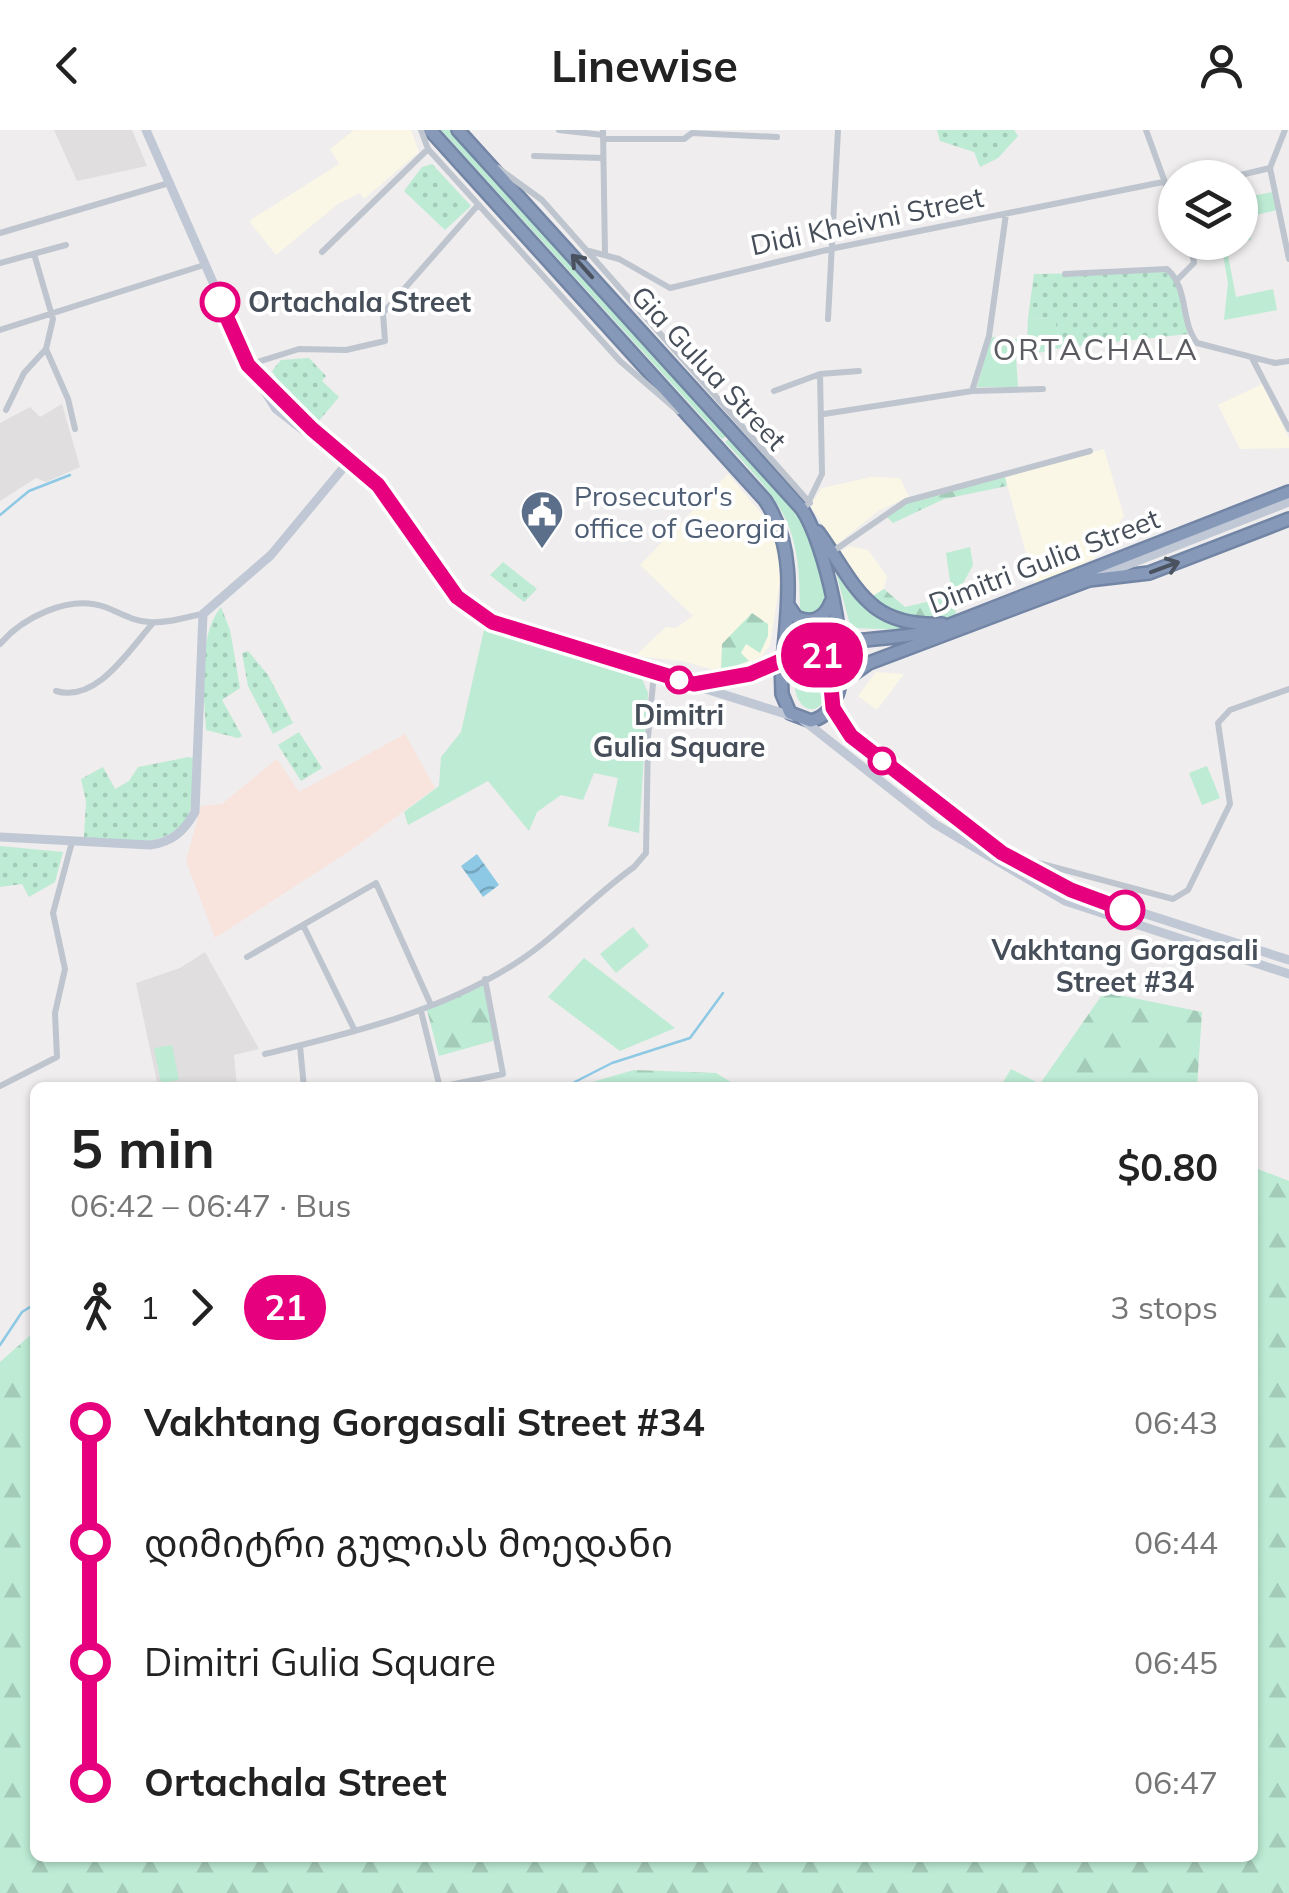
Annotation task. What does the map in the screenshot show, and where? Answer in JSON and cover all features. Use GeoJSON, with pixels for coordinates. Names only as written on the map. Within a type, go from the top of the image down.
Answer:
{"type":"FeatureCollection","features":[{"type":"Feature","properties":{"kind":"highway","name":"Gia Gulua Street"},"geometry":{"type":"LineString","coordinates":[[430,130],[773,511],[786,550],[788,605],[782,660]]}},
{"type":"Feature","properties":{"kind":"highway","name":"Gia Gulua Street"},"geometry":{"type":"LineString","coordinates":[[458,130],[806,506],[838,646],[842,682],[834,703]]}},
{"type":"Feature","properties":{"kind":"highway","name":"Dimitri Gulia Street"},"geometry":{"type":"LineString","coordinates":[[810,648],[908,638],[952,624],[1289,492]]}},
{"type":"Feature","properties":{"kind":"highway"},"geometry":{"type":"LineString","coordinates":[[810,520],[876,612],[902,622],[952,624]]}},
{"type":"Feature","properties":{"kind":"highway","name":"Dimitri Gulia Street"},"geometry":{"type":"LineString","coordinates":[[842,682],[868,662],[1089,580],[1150,573],[1289,520]]}},
{"type":"Feature","properties":{"kind":"highway"},"geometry":{"type":"LineString","coordinates":[[788,605],[796,617],[810,621],[825,614],[830,602]]}},
{"type":"Feature","properties":{"kind":"highway"},"geometry":{"type":"LineString","coordinates":[[810,648],[829,665],[834,703],[823,717],[799,719],[782,694],[782,660],[810,648]]}},
{"type":"Feature","properties":{"kind":"street"},"geometry":{"type":"LineString","coordinates":[[146,130],[248,365],[378,485],[465,604],[492,622],[799,719],[936,824],[1064,901],[1289,974]]}},
{"type":"Feature","properties":{"kind":"street","name":"Gia Gulua Street"},"geometry":{"type":"LineString","coordinates":[[421,130],[428,150],[620,361],[649,390],[694,422]]}},
{"type":"Feature","properties":{"kind":"street"},"geometry":{"type":"LineString","coordinates":[[559,130],[684,140],[692,133],[777,137]]}},
{"type":"Feature","properties":{"kind":"street"},"geometry":{"type":"LineString","coordinates":[[828,319],[835,248],[838,130]]}},
{"type":"Feature","properties":{"kind":"street"},"geometry":{"type":"LineString","coordinates":[[1146,130],[1158,161]]}},
{"type":"Feature","properties":{"kind":"street"},"geometry":{"type":"LineString","coordinates":[[1286,130],[1270,168],[1289,259]]}},
{"type":"Feature","properties":{"kind":"street"},"geometry":{"type":"LineString","coordinates":[[603,135],[604,254]]}},
{"type":"Feature","properties":{"kind":"street"},"geometry":{"type":"LineString","coordinates":[[322,252],[428,150]]}},
{"type":"Feature","properties":{"kind":"street"},"geometry":{"type":"LineString","coordinates":[[534,156],[602,158]]}},
{"type":"Feature","properties":{"kind":"street","name":"Gia Gulua Street"},"geometry":{"type":"LineString","coordinates":[[485,160],[518,178],[588,251],[806,506]]}},
{"type":"Feature","properties":{"kind":"street"},"geometry":{"type":"LineString","coordinates":[[1258,171],[1270,168]]}},
{"type":"Feature","properties":{"kind":"street"},"geometry":{"type":"LineString","coordinates":[[0,232],[169,183]]}},
{"type":"Feature","properties":{"kind":"street","name":"Didi Kheivni Street"},"geometry":{"type":"LineString","coordinates":[[588,251],[604,254],[670,288],[835,248],[1158,189]]}},
{"type":"Feature","properties":{"kind":"street"},"geometry":{"type":"LineString","coordinates":[[248,365],[299,349],[373,347],[385,341],[383,313],[478,205]]}},
{"type":"Feature","properties":{"kind":"street"},"geometry":{"type":"LineString","coordinates":[[972,391],[989,336],[1006,214]]}},
{"type":"Feature","properties":{"kind":"street"},"geometry":{"type":"LineString","coordinates":[[0,263],[66,245]]}},
{"type":"Feature","properties":{"kind":"street"},"geometry":{"type":"LineString","coordinates":[[6,410],[24,373],[46,349],[54,314],[34,254]]}},
{"type":"Feature","properties":{"kind":"street"},"geometry":{"type":"LineString","coordinates":[[1178,279],[1193,260]]}},
{"type":"Feature","properties":{"kind":"street"},"geometry":{"type":"LineString","coordinates":[[0,330],[204,265]]}},
{"type":"Feature","properties":{"kind":"street"},"geometry":{"type":"LineString","coordinates":[[1065,274],[1167,269],[1178,279],[1191,335],[1197,343],[1252,357],[1289,361]]}},
{"type":"Feature","properties":{"kind":"street"},"geometry":{"type":"LineString","coordinates":[[46,349],[75,428]]}},
{"type":"Feature","properties":{"kind":"street"},"geometry":{"type":"LineString","coordinates":[[1252,357],[1289,428]]}},
{"type":"Feature","properties":{"kind":"street"},"geometry":{"type":"LineString","coordinates":[[774,391],[820,374],[859,371]]}},
{"type":"Feature","properties":{"kind":"street"},"geometry":{"type":"LineString","coordinates":[[806,506],[822,474],[824,414],[820,374]]}},
{"type":"Feature","properties":{"kind":"street"},"geometry":{"type":"LineString","coordinates":[[824,414],[972,391],[1043,389]]}},
{"type":"Feature","properties":{"kind":"street"},"geometry":{"type":"LineString","coordinates":[[832,552],[906,501],[1090,451]]}},
{"type":"Feature","properties":{"kind":"street"},"geometry":{"type":"LineString","coordinates":[[0,644],[26,618],[80,605],[105,607],[126,618],[153,623],[203,614],[270,555],[349,461]]}},
{"type":"Feature","properties":{"kind":"street","name":"Dimitri Gulia Street"},"geometry":{"type":"LineString","coordinates":[[1089,580],[1289,502]]}},
{"type":"Feature","properties":{"kind":"street"},"geometry":{"type":"LineString","coordinates":[[0,837],[162,843],[186,828],[196,812],[203,614]]}},
{"type":"Feature","properties":{"kind":"street"},"geometry":{"type":"LineString","coordinates":[[56,691],[69,694],[95,686],[153,623]]}},
{"type":"Feature","properties":{"kind":"street"},"geometry":{"type":"LineString","coordinates":[[694,684],[724,680],[782,660]]}},
{"type":"Feature","properties":{"kind":"street"},"geometry":{"type":"LineString","coordinates":[[265,1054],[421,1010],[486,979],[520,960],[646,853],[648,737],[654,672]]}},
{"type":"Feature","properties":{"kind":"street"},"geometry":{"type":"LineString","coordinates":[[1002,853],[1173,899],[1188,890],[1230,804],[1232,792],[1218,723],[1230,710],[1289,690]]}},
{"type":"Feature","properties":{"kind":"street"},"geometry":{"type":"LineString","coordinates":[[834,703],[851,736],[1002,853],[1071,890],[1289,960]]}},
{"type":"Feature","properties":{"kind":"street"},"geometry":{"type":"LineString","coordinates":[[0,1086],[57,1057],[54,1013],[65,969],[53,914],[72,842]]}},
{"type":"Feature","properties":{"kind":"street"},"geometry":{"type":"LineString","coordinates":[[247,957],[376,883],[430,1005]]}},
{"type":"Feature","properties":{"kind":"street"},"geometry":{"type":"LineString","coordinates":[[303,925],[355,1031]]}},
{"type":"Feature","properties":{"kind":"street"},"geometry":{"type":"LineString","coordinates":[[464,1082],[503,1074],[486,979]]}},
{"type":"Feature","properties":{"kind":"street"},"geometry":{"type":"LineString","coordinates":[[421,1010],[439,1082]]}},
{"type":"Feature","properties":{"kind":"street"},"geometry":{"type":"LineString","coordinates":[[300,1046],[303,1082]]}},
{"type":"Feature","properties":{"kind":"shaded area"},"geometry":{"type":"Polygon","coordinates":[[[54,130],[132,130],[147,166],[77,181],[54,130]]]}},
{"type":"Feature","properties":{"kind":"shaded area"},"geometry":{"type":"Polygon","coordinates":[[[354,130],[411,130],[419,152],[364,199],[360,193],[338,204],[276,255],[249,221],[339,164],[330,149],[354,130]]]}},
{"type":"Feature","properties":{"kind":"shaded area"},"geometry":{"type":"Polygon","coordinates":[[[1262,384],[1289,438],[1289,448],[1240,449],[1218,405],[1262,384]]]}},
{"type":"Feature","properties":{"kind":"shaded area"},"geometry":{"type":"Polygon","coordinates":[[[62,404],[80,467],[46,482],[36,478],[0,501],[0,423],[30,407],[40,417],[62,404]]]}},
{"type":"Feature","properties":{"kind":"shaded area"},"geometry":{"type":"Polygon","coordinates":[[[1104,449],[1124,516],[1095,558],[1035,586],[1005,477],[1104,449]]]}},
{"type":"Feature","properties":{"kind":"shaded area"},"geometry":{"type":"Polygon","coordinates":[[[728,474],[772,526],[779,553],[780,581],[770,645],[757,663],[729,674],[682,661],[635,656],[666,627],[676,628],[693,616],[640,565],[728,474]]]}},
{"type":"Feature","properties":{"kind":"shaded area"},"geometry":{"type":"Polygon","coordinates":[[[871,477],[900,478],[909,497],[878,511],[836,545],[810,505],[822,488],[871,477]]]}},
{"type":"Feature","properties":{"kind":"shaded area"},"geometry":{"type":"Polygon","coordinates":[[[849,546],[868,550],[887,576],[884,589],[871,597],[839,553],[849,546]]]}},
{"type":"Feature","properties":{"kind":"shaded area"},"geometry":{"type":"Polygon","coordinates":[[[876,672],[904,674],[877,710],[858,696],[876,672]]]}},
{"type":"Feature","properties":{"kind":"shaded area"},"geometry":{"type":"Polygon","coordinates":[[[405,734],[435,788],[354,848],[215,938],[186,861],[201,806],[222,804],[277,759],[299,792],[405,734]]]}},
{"type":"Feature","properties":{"kind":"shaded area"},"geometry":{"type":"Polygon","coordinates":[[[205,952],[259,1049],[234,1055],[237,1082],[157,1082],[136,983],[180,968],[205,952]]]}},
{"type":"Feature","properties":{"kind":"green space"},"geometry":{"type":"Polygon","coordinates":[[[441,130],[450,130],[728,435],[722,439],[441,130]]]}},
{"type":"Feature","properties":{"kind":"green space"},"geometry":{"type":"Polygon","coordinates":[[[937,130],[1014,130],[1018,136],[998,158],[980,167],[974,152],[940,141],[937,130]]]}},
{"type":"Feature","properties":{"kind":"green space"},"geometry":{"type":"Polygon","coordinates":[[[432,164],[471,206],[445,230],[404,191],[422,167],[432,164]]]}},
{"type":"Feature","properties":{"kind":"green space"},"geometry":{"type":"Polygon","coordinates":[[[1273,192],[1277,210],[1258,214],[1258,195],[1273,192]]]}},
{"type":"Feature","properties":{"kind":"green space"},"geometry":{"type":"Polygon","coordinates":[[[1224,260],[1229,260],[1236,297],[1273,289],[1277,310],[1224,320],[1228,283],[1224,260]]]}},
{"type":"Feature","properties":{"kind":"green space"},"geometry":{"type":"Polygon","coordinates":[[[1166,272],[1176,281],[1188,334],[1060,348],[1055,319],[1028,318],[1034,274],[1166,272]]]}},
{"type":"Feature","properties":{"kind":"green space"},"geometry":{"type":"Polygon","coordinates":[[[1028,318],[1055,319],[1060,348],[1016,358],[1018,387],[977,387],[991,337],[1027,340],[1028,318]]]}},
{"type":"Feature","properties":{"kind":"green space"},"geometry":{"type":"Polygon","coordinates":[[[309,358],[326,376],[322,381],[339,397],[317,423],[289,397],[272,371],[281,360],[309,358]]]}},
{"type":"Feature","properties":{"kind":"green space"},"geometry":{"type":"Polygon","coordinates":[[[730,438],[783,495],[806,529],[826,605],[816,616],[800,610],[796,555],[784,516],[761,482],[725,442],[730,438]]]}},
{"type":"Feature","properties":{"kind":"green space"},"geometry":{"type":"Polygon","coordinates":[[[1005,477],[1007,486],[944,499],[893,523],[884,514],[906,503],[1005,477]]]}},
{"type":"Feature","properties":{"kind":"green space"},"geometry":{"type":"Polygon","coordinates":[[[970,547],[973,565],[953,602],[946,553],[970,547]]]}},
{"type":"Feature","properties":{"kind":"green space"},"geometry":{"type":"Polygon","coordinates":[[[832,558],[871,614],[912,630],[851,628],[832,558]]]}},
{"type":"Feature","properties":{"kind":"green space"},"geometry":{"type":"Polygon","coordinates":[[[503,562],[537,589],[524,602],[490,575],[503,562]]]}},
{"type":"Feature","properties":{"kind":"green space"},"geometry":{"type":"Polygon","coordinates":[[[884,589],[905,607],[952,596],[957,617],[923,620],[890,610],[871,597],[884,589]]]}},
{"type":"Feature","properties":{"kind":"green space"},"geometry":{"type":"Polygon","coordinates":[[[221,607],[230,630],[240,688],[222,700],[242,736],[238,738],[206,730],[205,650],[213,619],[221,607]]]}},
{"type":"Feature","properties":{"kind":"green space"},"geometry":{"type":"Polygon","coordinates":[[[752,613],[768,624],[768,636],[760,653],[746,644],[741,653],[749,661],[721,671],[722,644],[752,613]]]}},
{"type":"Feature","properties":{"kind":"green space"},"geometry":{"type":"Polygon","coordinates":[[[484,630],[642,679],[648,693],[639,833],[608,826],[618,778],[594,773],[583,800],[561,795],[537,812],[529,831],[488,781],[408,825],[404,812],[439,786],[441,757],[461,732],[484,630]]]}},
{"type":"Feature","properties":{"kind":"green space"},"geometry":{"type":"Polygon","coordinates":[[[248,651],[268,675],[293,723],[273,734],[248,686],[242,653],[248,651]]]}},
{"type":"Feature","properties":{"kind":"green space"},"geometry":{"type":"Polygon","coordinates":[[[813,656],[823,659],[827,682],[825,697],[812,709],[797,698],[795,684],[797,665],[813,656]]]}},
{"type":"Feature","properties":{"kind":"green space"},"geometry":{"type":"Polygon","coordinates":[[[299,732],[322,768],[301,781],[278,745],[299,732]]]}},
{"type":"Feature","properties":{"kind":"green space"},"geometry":{"type":"Polygon","coordinates":[[[862,752],[1001,858],[1069,896],[1143,922],[1067,897],[987,852],[860,755],[862,752]]]}},
{"type":"Feature","properties":{"kind":"green space"},"geometry":{"type":"Polygon","coordinates":[[[193,758],[191,807],[175,831],[146,841],[113,842],[84,837],[86,801],[81,779],[103,767],[115,789],[129,781],[138,767],[193,758]]]}},
{"type":"Feature","properties":{"kind":"green space"},"geometry":{"type":"Polygon","coordinates":[[[1207,766],[1220,798],[1202,805],[1189,773],[1207,766]]]}},
{"type":"Feature","properties":{"kind":"green space"},"geometry":{"type":"Polygon","coordinates":[[[0,846],[63,852],[55,882],[29,897],[22,884],[0,887],[0,846]]]}},
{"type":"Feature","properties":{"kind":"green space"},"geometry":{"type":"Polygon","coordinates":[[[633,927],[649,946],[616,973],[600,954],[633,927]]]}},
{"type":"Feature","properties":{"kind":"green space"},"geometry":{"type":"Polygon","coordinates":[[[584,958],[675,1028],[620,1051],[548,997],[584,958]]]}},
{"type":"Feature","properties":{"kind":"green space"},"geometry":{"type":"Polygon","coordinates":[[[483,985],[496,1040],[439,1056],[427,1010],[483,985]]]}},
{"type":"Feature","properties":{"kind":"green space"},"geometry":{"type":"Polygon","coordinates":[[[1104,992],[1202,1012],[1197,1082],[1041,1082],[1104,992]]]}},
{"type":"Feature","properties":{"kind":"green space"},"geometry":{"type":"Polygon","coordinates":[[[172,1045],[179,1080],[161,1082],[154,1048],[172,1045]]]}},
{"type":"Feature","properties":{"kind":"green space"},"geometry":{"type":"Polygon","coordinates":[[[1011,1069],[1036,1082],[1003,1082],[1011,1069]]]}},
{"type":"Feature","properties":{"kind":"green space"},"geometry":{"type":"Polygon","coordinates":[[[634,1070],[716,1073],[731,1082],[592,1082],[634,1070]]]}},
{"type":"Feature","properties":{"kind":"green space"},"geometry":{"type":"Polygon","coordinates":[[[1258,1169],[1289,1181],[1289,1893],[0,1893],[0,1362],[30,1335],[30,1862],[1258,1862],[1258,1169]]]}},
{"type":"Feature","properties":{"kind":"water"},"geometry":{"type":"Polygon","coordinates":[[[477,854],[499,885],[483,897],[461,866],[477,854]]]}},
{"type":"Feature","properties":{"kind":"waterway"},"geometry":{"type":"LineString","coordinates":[[0,515],[29,491],[70,475]]}},
{"type":"Feature","properties":{"kind":"waterway"},"geometry":{"type":"LineString","coordinates":[[575,1082],[612,1063],[690,1038],[723,993]]}},
{"type":"Feature","properties":{"kind":"waterway"},"geometry":{"type":"LineString","coordinates":[[0,1345],[22,1312],[30,1307]]}},
{"type":"Feature","properties":{"kind":"bus line","name":"21"},"geometry":{"type":"LineString","coordinates":[[220,302],[248,365],[312,429],[378,485],[465,604],[492,622],[694,684],[750,674],[810,648],[829,665],[833,708],[851,736],[1002,853],[1071,890],[1125,910]]}},
{"type":"Feature","properties":{"kind":"place","name":"Ortachala Street"},"geometry":{"type":"Point","coordinates":[220,302]}},
{"type":"Feature","properties":{"kind":"place","name":"Prosecutor's office of Georgia"},"geometry":{"type":"Point","coordinates":[542,550]}},
{"type":"Feature","properties":{"kind":"place","name":"Dimitri Gulia Square"},"geometry":{"type":"Point","coordinates":[679,680]}},
{"type":"Feature","properties":{"kind":"place","name":"Vakhtang Gorgasali Street #34"},"geometry":{"type":"Point","coordinates":[1125,910]}},
{"type":"Feature","properties":{"kind":"district","name":"ORTACHALA"},"geometry":{"type":"Point","coordinates":[1096,350]}}]}
